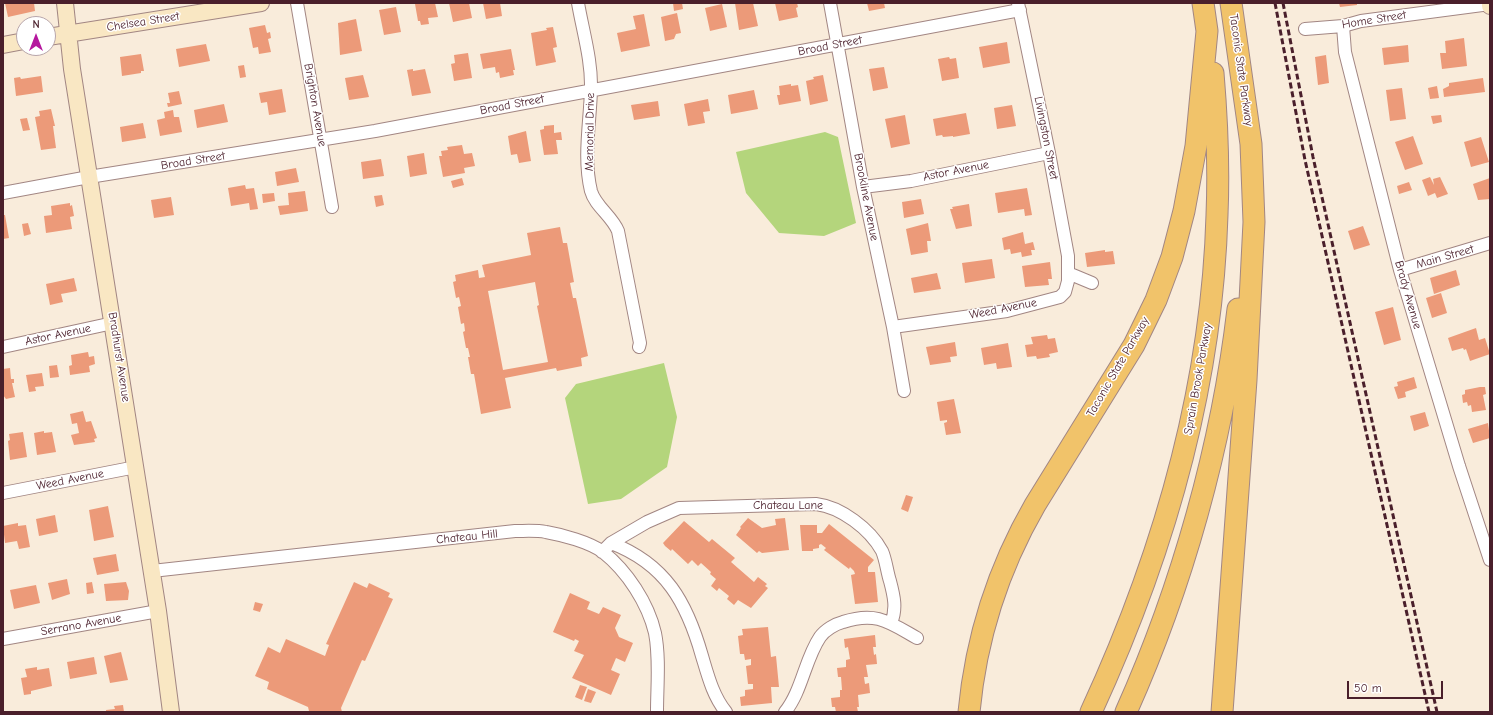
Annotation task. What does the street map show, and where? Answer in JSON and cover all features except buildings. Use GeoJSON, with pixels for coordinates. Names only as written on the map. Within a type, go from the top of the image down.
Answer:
{"type":"FeatureCollection","features":[{"type":"Feature","properties":{"kind":"highway","name":"Taconic State Parkway"},"geometry":{"type":"LineString","coordinates":[[969,712],[979,644],[1003,568],[1032,510],[1134,344],[1156,300],[1172,257],[1184,211],[1193,165],[1208,31],[1203,3]]}},
{"type":"Feature","properties":{"kind":"highway","name":"Taconic State Parkway"},"geometry":{"type":"LineString","coordinates":[[1222,712],[1245,401],[1253,247],[1252,156],[1231,3]]}},
{"type":"Feature","properties":{"kind":"highway","name":"Sprain Brook Parkway"},"geometry":{"type":"LineString","coordinates":[[1092,712],[1127,628],[1155,549],[1185,448],[1202,363],[1213,285],[1218,194],[1216,108],[1208,31]]}},
{"type":"Feature","properties":{"kind":"highway"},"geometry":{"type":"LineString","coordinates":[[1126,712],[1160,629],[1189,537],[1209,467],[1229,373],[1240,290],[1244,212],[1244,137],[1238,49]]}},
{"type":"Feature","properties":{"kind":"main road","name":"Bradhurst Avenue"},"geometry":{"type":"LineString","coordinates":[[64,3],[67,34],[89,177],[152,571],[171,712]]}},
{"type":"Feature","properties":{"kind":"main road","name":"Chelsea Street"},"geometry":{"type":"LineString","coordinates":[[56,36],[261,3]]}},
{"type":"Feature","properties":{"kind":"main road"},"geometry":{"type":"LineString","coordinates":[[3,45],[16,43]]}},
{"type":"Feature","properties":{"kind":"street","name":"Brighton Avenue"},"geometry":{"type":"LineString","coordinates":[[297,3],[332,207]]}},
{"type":"Feature","properties":{"kind":"street","name":"Memorial Drive"},"geometry":{"type":"LineString","coordinates":[[578,3],[590,68],[591,90],[587,138],[591,192],[596,202],[610,216],[618,231],[640,343],[639,348]]}},
{"type":"Feature","properties":{"kind":"street","name":"Brookline Avenue"},"geometry":{"type":"LineString","coordinates":[[830,3],[863,187],[893,327],[904,391]]}},
{"type":"Feature","properties":{"kind":"street","name":"Home Street"},"geometry":{"type":"LineString","coordinates":[[1304,29],[1343,26],[1361,21],[1490,5]]}},
{"type":"Feature","properties":{"kind":"street","name":"Broad Street"},"geometry":{"type":"LineString","coordinates":[[3,193],[89,177],[320,140],[838,45],[1019,6]]}},
{"type":"Feature","properties":{"kind":"street","name":"Livingston Street"},"geometry":{"type":"LineString","coordinates":[[1019,6],[1049,152],[1068,256],[1068,273]]}},
{"type":"Feature","properties":{"kind":"street","name":"Brady Avenue"},"geometry":{"type":"LineString","coordinates":[[1343,26],[1346,52],[1400,270],[1459,466],[1490,560]]}},
{"type":"Feature","properties":{"kind":"street","name":"Astor Avenue"},"geometry":{"type":"LineString","coordinates":[[863,187],[911,180],[1049,152]]}},
{"type":"Feature","properties":{"kind":"street","name":"Main Street"},"geometry":{"type":"LineString","coordinates":[[1400,270],[1490,243]]}},
{"type":"Feature","properties":{"kind":"street"},"geometry":{"type":"LineString","coordinates":[[1068,273],[1092,283]]}},
{"type":"Feature","properties":{"kind":"street","name":"Weed Avenue"},"geometry":{"type":"LineString","coordinates":[[893,327],[1007,310],[1060,297],[1066,292],[1068,273]]}},
{"type":"Feature","properties":{"kind":"street","name":"Astor Avenue"},"geometry":{"type":"LineString","coordinates":[[3,347],[113,323]]}},
{"type":"Feature","properties":{"kind":"street","name":"Weed Avenue"},"geometry":{"type":"LineString","coordinates":[[3,493],[136,467]]}},
{"type":"Feature","properties":{"kind":"street","name":"Chateau Lane"},"geometry":{"type":"LineString","coordinates":[[602,552],[611,543],[647,522],[679,508],[816,504],[828,506],[839,511],[862,529],[876,542],[882,553],[894,597],[894,614],[891,623]]}},
{"type":"Feature","properties":{"kind":"street","name":"Chateau Hill"},"geometry":{"type":"LineString","coordinates":[[152,571],[515,531],[544,531],[572,538],[602,552],[628,578],[645,606],[655,633],[657,712]]}},
{"type":"Feature","properties":{"kind":"street"},"geometry":{"type":"LineString","coordinates":[[611,543],[630,550],[651,564],[672,587],[682,603],[695,630],[712,687],[720,704],[726,712]]}},
{"type":"Feature","properties":{"kind":"street","name":"Serrano Avenue"},"geometry":{"type":"LineString","coordinates":[[3,640],[158,611]]}},
{"type":"Feature","properties":{"kind":"street"},"geometry":{"type":"LineString","coordinates":[[785,712],[820,636],[835,624],[854,618],[874,617],[891,623],[917,638]]}},
{"type":"Feature","properties":{"kind":"green space"},"geometry":{"type":"Polygon","coordinates":[[[825,132],[838,137],[856,223],[824,236],[779,233],[746,193],[736,152],[825,132]]]}},
{"type":"Feature","properties":{"kind":"green space"},"geometry":{"type":"Polygon","coordinates":[[[664,363],[677,417],[667,467],[621,499],[588,504],[565,398],[576,384],[664,363]]]}},
{"type":"Feature","properties":{"kind":"railway"},"geometry":{"type":"LineString","coordinates":[[1275,3],[1305,160],[1429,712]]}},
{"type":"Feature","properties":{"kind":"railway"},"geometry":{"type":"LineString","coordinates":[[1283,3],[1313,157],[1437,712]]}}]}
